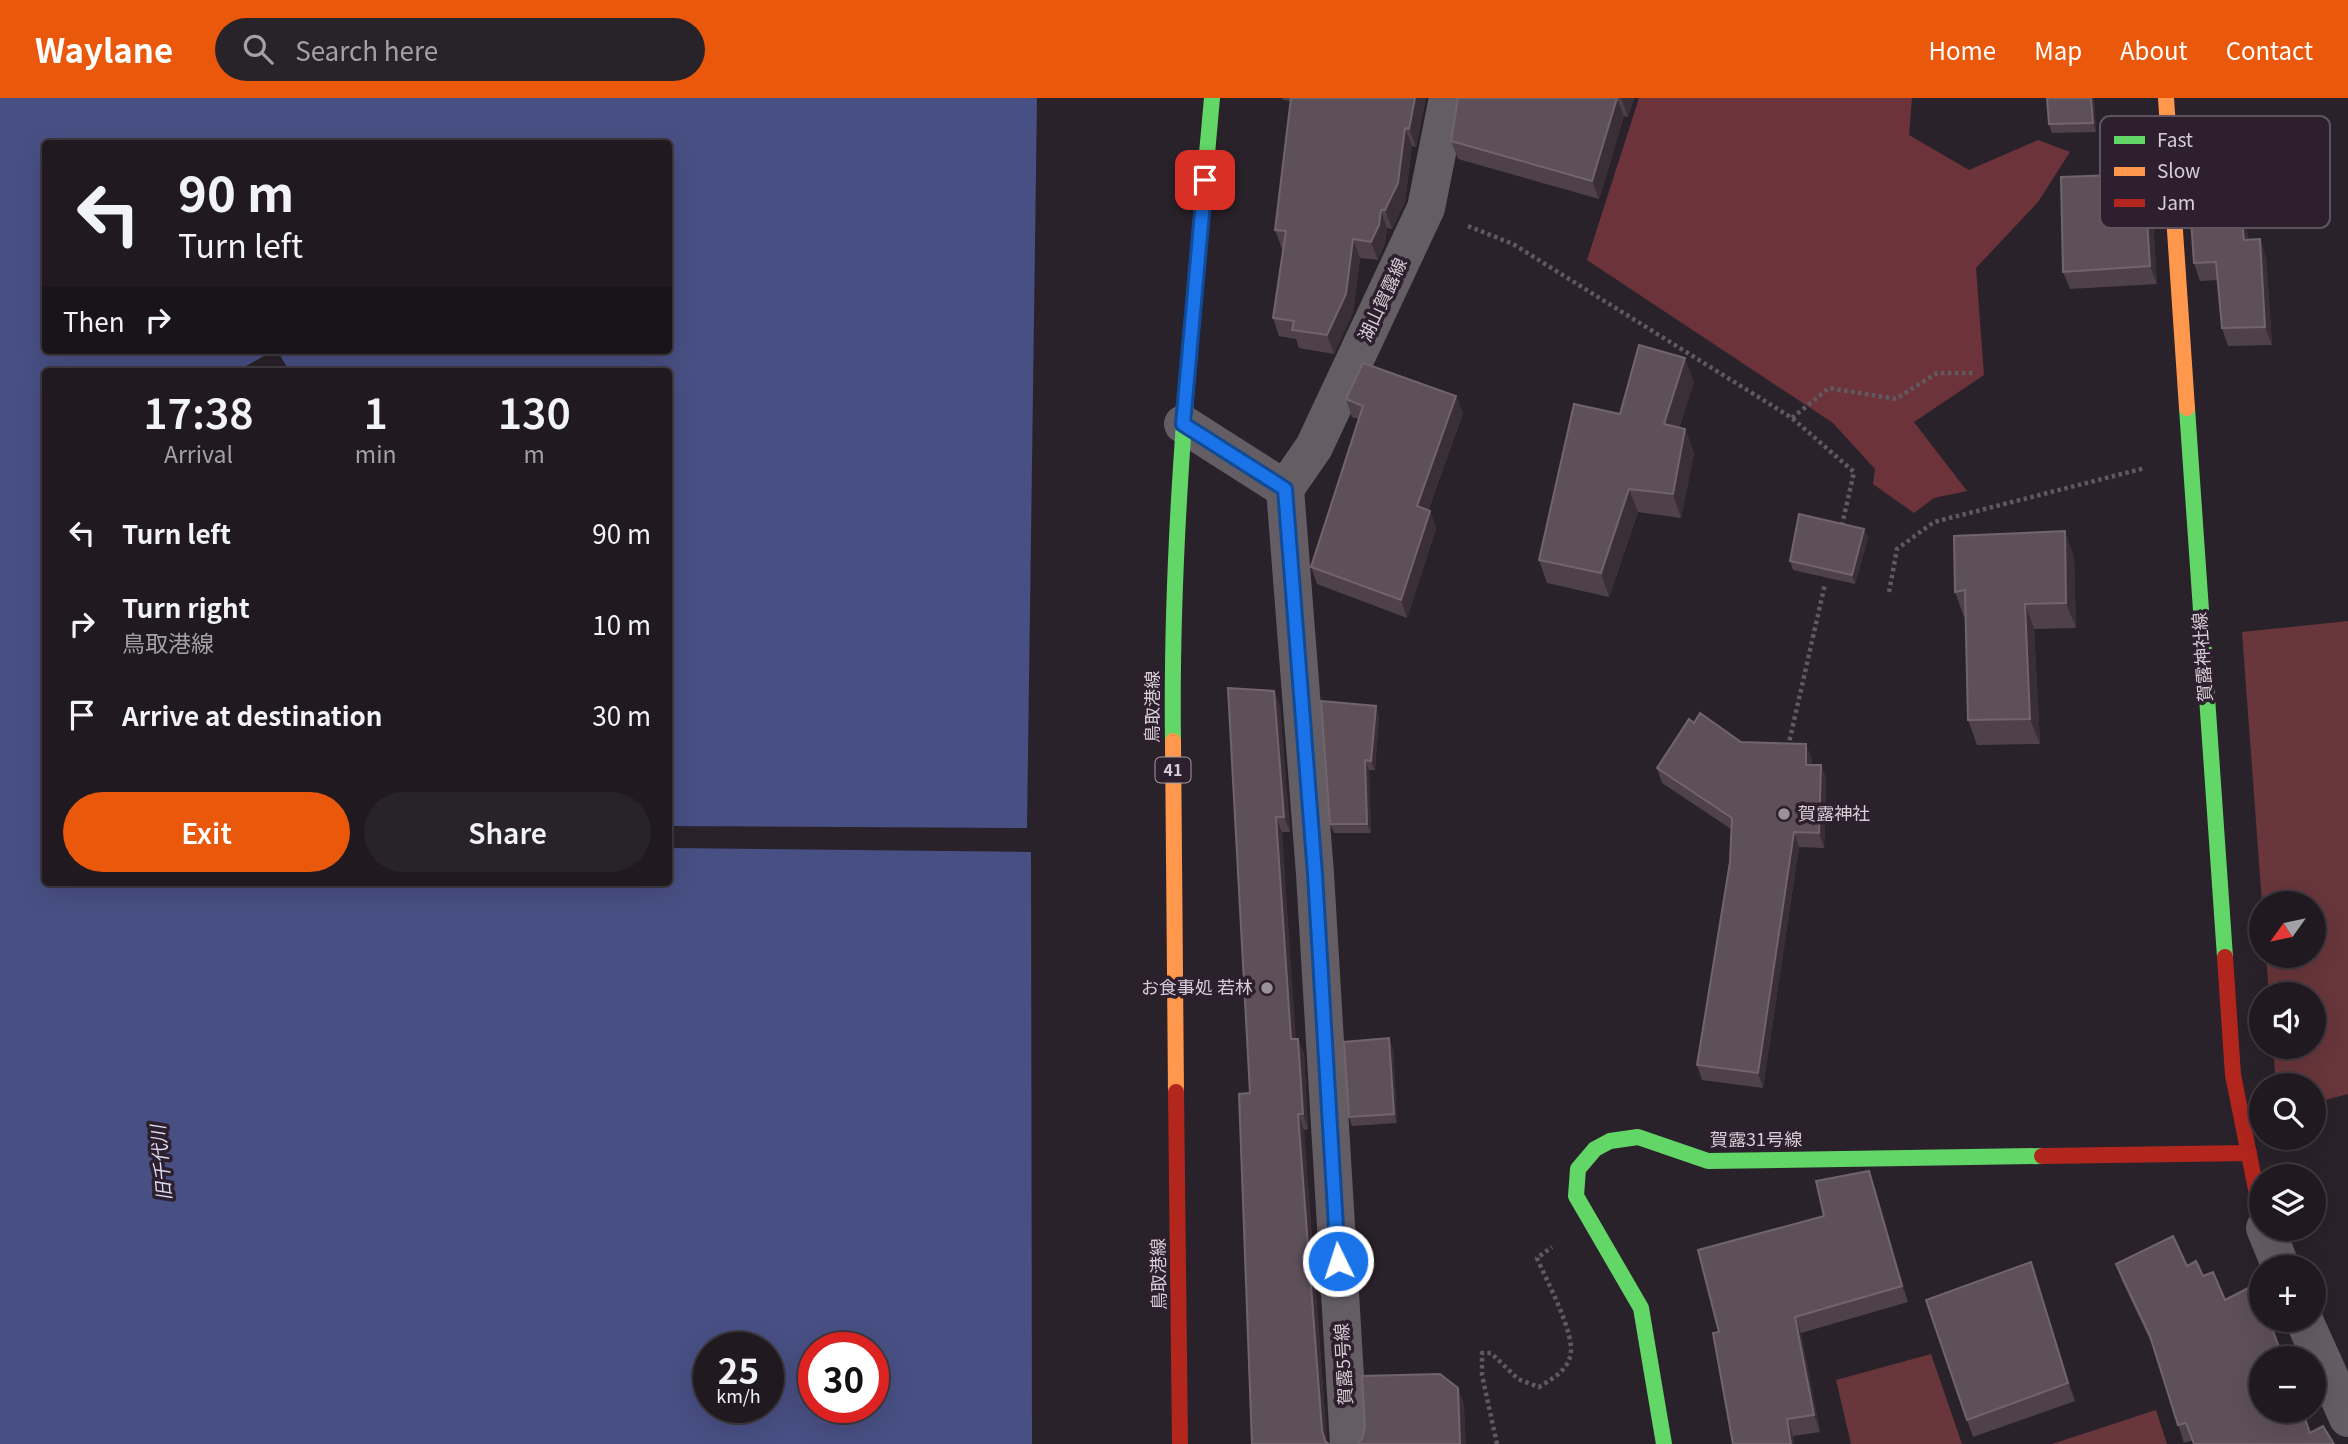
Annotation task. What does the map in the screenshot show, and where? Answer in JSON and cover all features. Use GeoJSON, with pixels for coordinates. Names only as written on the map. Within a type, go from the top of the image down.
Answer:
{"type":"FeatureCollection","features":[{"type":"Feature","properties":{"kind":"street","name":"鳥取港線"},"geometry":{"type":"LineString","coordinates":[[1180,1444],[1172,672],[1183,424],[1212,98]]}},
{"type":"Feature","properties":{"kind":"street","name":"湖山賀露線"},"geometry":{"type":"LineString","coordinates":[[1285,489],[1314,447],[1426,208],[1448,98]]}},
{"type":"Feature","properties":{"kind":"street","name":"賀露神社線"},"geometry":{"type":"LineString","coordinates":[[2166,98],[2167,116]]}},
{"type":"Feature","properties":{"kind":"street","name":"賀露神社線"},"geometry":{"type":"LineString","coordinates":[[2176,228],[2186,356],[2189,457],[2232,1075],[2251,1164]]}},
{"type":"Feature","properties":{"kind":"street"},"geometry":{"type":"LineString","coordinates":[[1183,424],[1285,489]]}},
{"type":"Feature","properties":{"kind":"street","name":"賀露5号線"},"geometry":{"type":"LineString","coordinates":[[1285,489],[1315,874],[1349,1444]]}},
{"type":"Feature","properties":{"kind":"street","name":"賀露31号線"},"geometry":{"type":"LineString","coordinates":[[1664,1444],[1641,1308],[1576,1196],[1574,1177],[1580,1161],[1603,1143],[1625,1135],[1649,1137],[1708,1161],[2249,1153]]}},
{"type":"Feature","properties":{"kind":"street"},"geometry":{"type":"LineString","coordinates":[[2309,1332],[2348,1418]]}},
{"type":"Feature","properties":{"kind":"path"},"geometry":{"type":"LineString","coordinates":[[1426,208],[1513,244],[1792,418],[1854,472],[1842,525]]}},
{"type":"Feature","properties":{"kind":"path"},"geometry":{"type":"LineString","coordinates":[[1792,418],[1829,388],[1896,399],[1937,373],[1974,373]]}},
{"type":"Feature","properties":{"kind":"path"},"geometry":{"type":"LineString","coordinates":[[1889,592],[1897,549],[1934,522],[2189,457]]}},
{"type":"Feature","properties":{"kind":"path"},"geometry":{"type":"LineString","coordinates":[[1787,751],[1825,584]]}},
{"type":"Feature","properties":{"kind":"path"},"geometry":{"type":"LineString","coordinates":[[1497,1444],[1482,1375],[1482,1353],[1491,1353],[1518,1379],[1539,1387],[1559,1374],[1571,1357],[1568,1333],[1537,1258],[1591,1218]]}},
{"type":"Feature","properties":{"kind":"shaded area"},"geometry":{"type":"Polygon","coordinates":[[[1639,98],[1912,98],[1909,135],[1969,170],[2038,140],[2070,152],[2038,202],[1976,268],[1984,375],[1914,422],[1967,491],[1934,498],[1914,513],[1873,484],[1875,469],[1833,423],[1587,260],[1639,98]]]}},
{"type":"Feature","properties":{"kind":"shaded area"},"geometry":{"type":"Polygon","coordinates":[[[2348,621],[2348,1094],[2326,1100],[2326,1073],[2275,1073],[2274,1059],[2326,1059],[2326,982],[2268,982],[2267,968],[2326,968],[2326,891],[2261,891],[2242,632],[2348,621]]]}},
{"type":"Feature","properties":{"kind":"shaded area"},"geometry":{"type":"Polygon","coordinates":[[[1931,1354],[1962,1444],[1851,1444],[1836,1380],[1931,1354]]]}},
{"type":"Feature","properties":{"kind":"shaded area"},"geometry":{"type":"Polygon","coordinates":[[[2156,1410],[2167,1444],[2052,1444],[2156,1410]]]}},
{"type":"Feature","properties":{"kind":"water","name":"旧千代川"},"geometry":{"type":"Polygon","coordinates":[[[0,98],[1037,98],[1027,828],[672,826],[672,368],[287,368],[279,354],[672,354],[672,140],[42,140],[42,354],[268,354],[244,368],[42,368],[42,886],[672,886],[672,848],[1031,852],[1032,1444],[0,1444],[0,98]]]}},
{"type":"Feature","properties":{"kind":"building"},"geometry":{"type":"Polygon","coordinates":[[[1291,98],[1415,98],[1409,129],[1405,128],[1398,183],[1385,210],[1381,210],[1379,225],[1371,242],[1353,239],[1346,294],[1327,335],[1292,330],[1294,321],[1273,318],[1286,231],[1275,230],[1291,98]]]}},
{"type":"Feature","properties":{"kind":"building"},"geometry":{"type":"Polygon","coordinates":[[[1458,98],[1617,98],[1592,181],[1451,141],[1458,98]]]}},
{"type":"Feature","properties":{"kind":"building"},"geometry":{"type":"Polygon","coordinates":[[[2047,98],[2091,98],[2093,123],[2049,124],[2047,98]]]}},
{"type":"Feature","properties":{"kind":"building"},"geometry":{"type":"Polygon","coordinates":[[[2100,176],[2100,228],[2148,228],[2150,266],[2063,272],[2061,177],[2100,176]]]}},
{"type":"Feature","properties":{"kind":"building"},"geometry":{"type":"Polygon","coordinates":[[[2192,228],[2243,228],[2244,240],[2260,239],[2265,327],[2222,328],[2216,262],[2194,263],[2192,228]]]}},
{"type":"Feature","properties":{"kind":"building"},"geometry":{"type":"Polygon","coordinates":[[[1639,345],[1685,358],[1664,424],[1685,429],[1673,494],[1629,489],[1601,573],[1539,560],[1574,404],[1620,414],[1639,345]]]}},
{"type":"Feature","properties":{"kind":"building"},"geometry":{"type":"Polygon","coordinates":[[[1363,363],[1456,396],[1417,506],[1430,511],[1401,600],[1311,567],[1363,406],[1346,399],[1363,363]]]}},
{"type":"Feature","properties":{"kind":"building"},"geometry":{"type":"Polygon","coordinates":[[[1799,514],[1864,529],[1852,575],[1790,561],[1799,514]]]}},
{"type":"Feature","properties":{"kind":"building"},"geometry":{"type":"Polygon","coordinates":[[[2065,531],[2066,603],[2025,604],[2030,719],[1968,720],[1965,590],[1955,592],[1954,536],[2065,531]]]}},
{"type":"Feature","properties":{"kind":"building"},"geometry":{"type":"Polygon","coordinates":[[[1228,688],[1274,691],[1284,817],[1276,817],[1291,1039],[1298,1039],[1303,1114],[1298,1114],[1322,1430],[1325,1441],[1329,1444],[1252,1444],[1239,1094],[1250,1093],[1228,688]]]}},
{"type":"Feature","properties":{"kind":"building"},"geometry":{"type":"Polygon","coordinates":[[[1321,701],[1376,706],[1371,761],[1365,760],[1367,824],[1330,824],[1321,701]]]}},
{"type":"Feature","properties":{"kind":"building"},"geometry":{"type":"Polygon","coordinates":[[[1700,713],[1741,742],[1806,744],[1806,765],[1821,765],[1819,833],[1794,832],[1758,1073],[1697,1065],[1730,862],[1732,818],[1657,768],[1689,719],[1694,723],[1700,713]]]}},
{"type":"Feature","properties":{"kind":"building"},"geometry":{"type":"Polygon","coordinates":[[[1389,1038],[1394,1114],[1349,1117],[1344,1042],[1389,1038]]]}},
{"type":"Feature","properties":{"kind":"building"},"geometry":{"type":"Polygon","coordinates":[[[1869,1171],[1902,1286],[1795,1317],[1814,1415],[1787,1419],[1791,1444],[1733,1444],[1713,1333],[1719,1332],[1698,1250],[1824,1216],[1816,1181],[1869,1171]]]}},
{"type":"Feature","properties":{"kind":"building"},"geometry":{"type":"Polygon","coordinates":[[[2173,1236],[2187,1266],[2196,1261],[2203,1276],[2213,1272],[2225,1300],[2249,1288],[2249,1332],[2273,1332],[2279,1346],[2249,1346],[2249,1423],[2307,1423],[2310,1433],[2323,1426],[2334,1444],[2194,1444],[2186,1423],[2178,1425],[2150,1336],[2116,1264],[2173,1236]]]}},
{"type":"Feature","properties":{"kind":"building"},"geometry":{"type":"Polygon","coordinates":[[[2031,1262],[2068,1383],[1967,1420],[1926,1300],[2031,1262]]]}},
{"type":"Feature","properties":{"kind":"building"},"geometry":{"type":"Polygon","coordinates":[[[1440,1374],[1458,1388],[1460,1444],[1357,1444],[1362,1439],[1365,1427],[1362,1376],[1440,1374]]]}},
{"type":"Feature","properties":{"kind":"traffic: fast"},"geometry":{"type":"LineString","coordinates":[[1173,741],[1179,499],[1212,98]]}},
{"type":"Feature","properties":{"kind":"traffic: fast"},"geometry":{"type":"LineString","coordinates":[[2187,408],[2225,957]]}},
{"type":"Feature","properties":{"kind":"traffic: fast"},"geometry":{"type":"LineString","coordinates":[[1664,1444],[1641,1308],[1576,1196],[1578,1169],[1595,1149],[1610,1141],[1638,1137],[1708,1161],[2042,1156]]}},
{"type":"Feature","properties":{"kind":"traffic: slow"},"geometry":{"type":"LineString","coordinates":[[2166,98],[2167,116]]}},
{"type":"Feature","properties":{"kind":"traffic: slow"},"geometry":{"type":"LineString","coordinates":[[2175,228],[2187,408]]}},
{"type":"Feature","properties":{"kind":"traffic: slow"},"geometry":{"type":"LineString","coordinates":[[1173,741],[1176,1092]]}},
{"type":"Feature","properties":{"kind":"traffic: jam"},"geometry":{"type":"LineString","coordinates":[[2225,957],[2233,1075],[2251,1164]]}},
{"type":"Feature","properties":{"kind":"traffic: jam"},"geometry":{"type":"LineString","coordinates":[[1176,1092],[1180,1444]]}},
{"type":"Feature","properties":{"kind":"traffic: jam"},"geometry":{"type":"LineString","coordinates":[[2042,1156],[2249,1153]]}},
{"type":"Feature","properties":{"kind":"place","name":"賀露神社"},"geometry":{"type":"Point","coordinates":[1784,814]}},
{"type":"Feature","properties":{"kind":"place","name":"お食事処 若林"},"geometry":{"type":"Point","coordinates":[1267,988]}},
{"type":"Feature","properties":{"kind":"route"},"geometry":{"type":"LineString","coordinates":[[1205,180],[1183,424],[1285,489],[1315,874],[1338,1261]]}}]}
